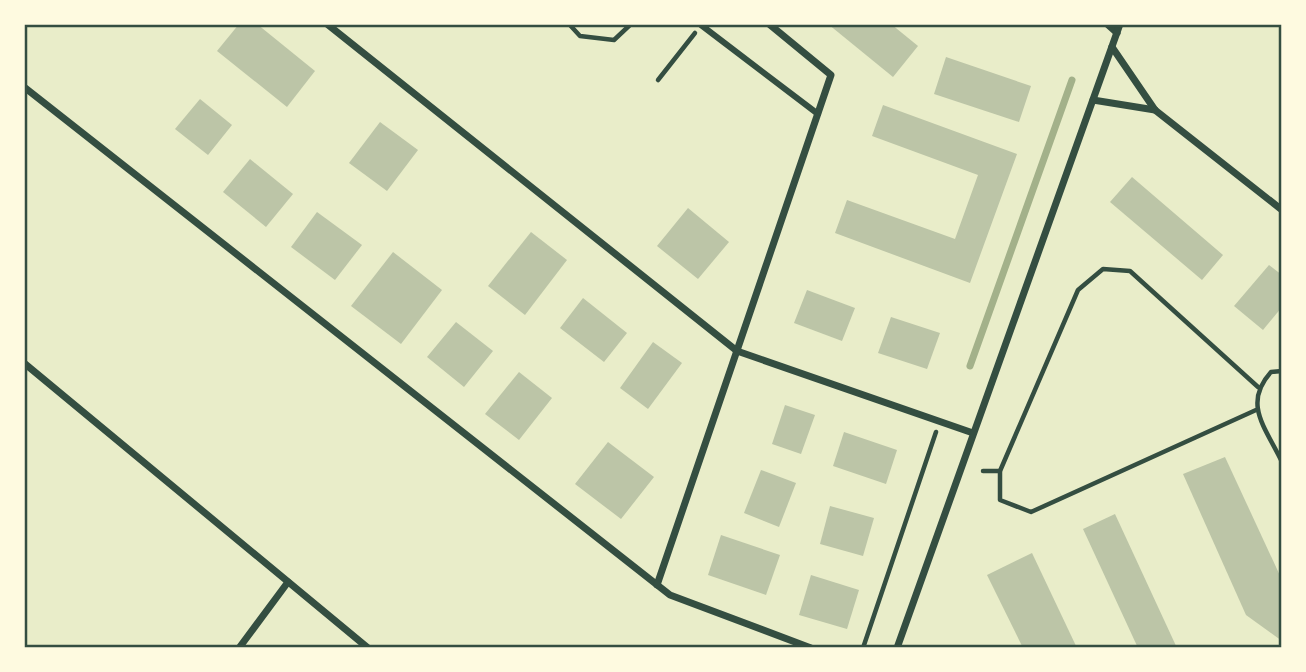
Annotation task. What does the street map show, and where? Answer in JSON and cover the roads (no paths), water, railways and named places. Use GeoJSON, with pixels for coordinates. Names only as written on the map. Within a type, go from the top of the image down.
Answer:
{"type":"FeatureCollection","features":[{"type":"Feature","properties":{"kind":"street"},"geometry":{"type":"LineString","coordinates":[[327,24],[737,351],[973,433]]}},
{"type":"Feature","properties":{"kind":"street"},"geometry":{"type":"LineString","coordinates":[[657,585],[831,75],[769,24]]}},
{"type":"Feature","properties":{"kind":"street"},"geometry":{"type":"LineString","coordinates":[[1107,24],[1116,33]]}},
{"type":"Feature","properties":{"kind":"street"},"geometry":{"type":"LineString","coordinates":[[897,648],[1120,24]]}},
{"type":"Feature","properties":{"kind":"street"},"geometry":{"type":"LineString","coordinates":[[701,25],[818,114]]}},
{"type":"Feature","properties":{"kind":"street"},"geometry":{"type":"LineString","coordinates":[[1112,47],[1155,110],[1282,210]]}},
{"type":"Feature","properties":{"kind":"street"},"geometry":{"type":"LineString","coordinates":[[24,87],[670,595],[811,648]]}},
{"type":"Feature","properties":{"kind":"street"},"geometry":{"type":"LineString","coordinates":[[1093,100],[1155,110]]}},
{"type":"Feature","properties":{"kind":"street"},"geometry":{"type":"LineString","coordinates":[[24,363],[368,648]]}},
{"type":"Feature","properties":{"kind":"street"},"geometry":{"type":"LineString","coordinates":[[239,648],[288,582]]}},
{"type":"Feature","properties":{"kind":"waterway"},"geometry":{"type":"LineString","coordinates":[[970,366],[1072,80]]}}]}
